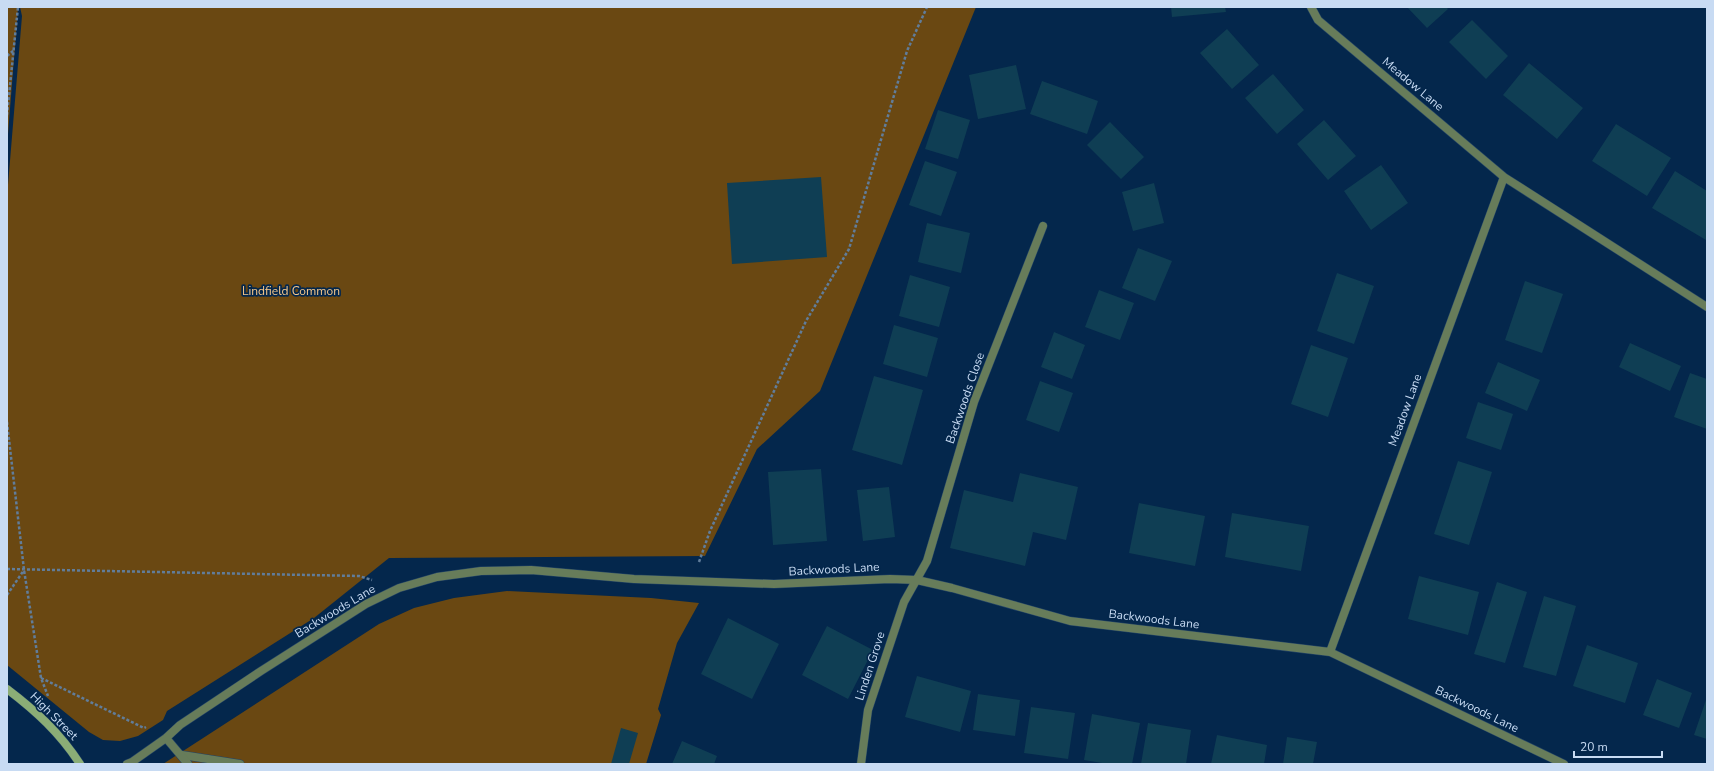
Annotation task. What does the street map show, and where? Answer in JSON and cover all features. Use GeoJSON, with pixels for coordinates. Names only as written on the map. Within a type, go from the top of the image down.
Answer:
{"type":"FeatureCollection","features":[{"type":"Feature","properties":{"kind":"main road","name":"High Street"},"geometry":{"type":"LineString","coordinates":[[7,689],[34,710],[66,743],[80,764]]}},
{"type":"Feature","properties":{"kind":"street","name":"Meadow Lane"},"geometry":{"type":"LineString","coordinates":[[1311,7],[1318,20],[1504,177],[1707,307]]}},
{"type":"Feature","properties":{"kind":"street","name":"Meadow Lane"},"geometry":{"type":"LineString","coordinates":[[1330,652],[1504,177]]}},
{"type":"Feature","properties":{"kind":"street","name":"Backwoods Close"},"geometry":{"type":"LineString","coordinates":[[917,580],[927,561],[974,402],[1043,226]]}},
{"type":"Feature","properties":{"kind":"street","name":"Backwoods Lane"},"geometry":{"type":"LineString","coordinates":[[127,764],[166,738],[180,725],[268,667],[366,604],[399,588],[437,577],[488,570],[531,570],[634,579],[774,584],[890,579],[917,580],[952,588],[1070,621],[1330,652],[1564,764]]}},
{"type":"Feature","properties":{"kind":"street","name":"Linden Grove"},"geometry":{"type":"LineString","coordinates":[[861,764],[868,710],[904,602],[917,580]]}},
{"type":"Feature","properties":{"kind":"street"},"geometry":{"type":"LineString","coordinates":[[166,738],[182,755],[188,764]]}},
{"type":"Feature","properties":{"kind":"street"},"geometry":{"type":"LineString","coordinates":[[182,755],[240,764]]}},
{"type":"Feature","properties":{"kind":"path"},"geometry":{"type":"LineString","coordinates":[[7,115],[18,7]]}},
{"type":"Feature","properties":{"kind":"path"},"geometry":{"type":"LineString","coordinates":[[693,581],[710,531],[806,321],[849,248],[906,51],[927,7]]}},
{"type":"Feature","properties":{"kind":"path"},"geometry":{"type":"LineString","coordinates":[[7,56],[13,51]]}},
{"type":"Feature","properties":{"kind":"path"},"geometry":{"type":"LineString","coordinates":[[7,422],[24,570],[41,678],[49,699]]}},
{"type":"Feature","properties":{"kind":"path"},"geometry":{"type":"LineString","coordinates":[[7,569],[359,576],[399,588]]}},
{"type":"Feature","properties":{"kind":"path"},"geometry":{"type":"LineString","coordinates":[[7,595],[24,570]]}},
{"type":"Feature","properties":{"kind":"path"},"geometry":{"type":"LineString","coordinates":[[41,678],[144,728],[150,724]]}},
{"type":"Feature","properties":{"kind":"green space"},"geometry":{"type":"Polygon","coordinates":[[[7,7],[18,7],[7,147],[7,7]]]}},
{"type":"Feature","properties":{"kind":"green space","name":"Lindfield Common"},"geometry":{"type":"Polygon","coordinates":[[[20,7],[976,7],[820,391],[757,449],[705,556],[389,558],[314,618],[167,711],[163,720],[138,736],[120,741],[103,740],[89,732],[7,665],[7,197],[22,16],[20,7]]]}},
{"type":"Feature","properties":{"kind":"green space"},"geometry":{"type":"Polygon","coordinates":[[[507,591],[651,598],[699,603],[677,643],[658,709],[661,715],[646,764],[163,764],[379,624],[414,608],[454,598],[507,591]]]}},
{"type":"Feature","properties":{"kind":"building"},"geometry":{"type":"Polygon","coordinates":[[[1171,7],[1225,7],[1226,12],[1172,17],[1171,7]]]}},
{"type":"Feature","properties":{"kind":"building"},"geometry":{"type":"Polygon","coordinates":[[[1407,7],[1446,7],[1448,9],[1427,28],[1407,7]]]}},
{"type":"Feature","properties":{"kind":"building"},"geometry":{"type":"Polygon","coordinates":[[[1472,20],[1508,56],[1486,79],[1449,42],[1472,20]]]}},
{"type":"Feature","properties":{"kind":"building"},"geometry":{"type":"Polygon","coordinates":[[[1227,29],[1259,65],[1232,89],[1200,53],[1227,29]]]}},
{"type":"Feature","properties":{"kind":"building"},"geometry":{"type":"Polygon","coordinates":[[[1529,63],[1583,108],[1557,139],[1503,95],[1529,63]]]}},
{"type":"Feature","properties":{"kind":"building"},"geometry":{"type":"Polygon","coordinates":[[[1016,65],[1026,109],[978,119],[969,75],[1016,65]]]}},
{"type":"Feature","properties":{"kind":"building"},"geometry":{"type":"Polygon","coordinates":[[[1273,74],[1304,110],[1277,134],[1245,98],[1273,74]]]}},
{"type":"Feature","properties":{"kind":"building"},"geometry":{"type":"Polygon","coordinates":[[[1042,81],[1098,101],[1087,134],[1030,114],[1042,81]]]}},
{"type":"Feature","properties":{"kind":"building"},"geometry":{"type":"Polygon","coordinates":[[[938,110],[970,120],[958,159],[925,149],[938,110]]]}},
{"type":"Feature","properties":{"kind":"building"},"geometry":{"type":"Polygon","coordinates":[[[1324,120],[1356,156],[1328,180],[1297,144],[1324,120]]]}},
{"type":"Feature","properties":{"kind":"building"},"geometry":{"type":"Polygon","coordinates":[[[1110,122],[1144,157],[1121,179],[1087,145],[1110,122]]]}},
{"type":"Feature","properties":{"kind":"building"},"geometry":{"type":"Polygon","coordinates":[[[1616,124],[1671,158],[1647,196],[1592,161],[1616,124]]]}},
{"type":"Feature","properties":{"kind":"building"},"geometry":{"type":"Polygon","coordinates":[[[925,161],[957,172],[941,216],[909,205],[925,161]]]}},
{"type":"Feature","properties":{"kind":"building"},"geometry":{"type":"Polygon","coordinates":[[[1381,165],[1408,203],[1371,230],[1344,191],[1381,165]]]}},
{"type":"Feature","properties":{"kind":"building"},"geometry":{"type":"Polygon","coordinates":[[[1675,171],[1707,191],[1706,240],[1652,208],[1675,171]]]}},
{"type":"Feature","properties":{"kind":"building"},"geometry":{"type":"Polygon","coordinates":[[[821,177],[827,257],[732,264],[727,183],[821,177]]]}},
{"type":"Feature","properties":{"kind":"building"},"geometry":{"type":"Polygon","coordinates":[[[1154,183],[1164,223],[1133,231],[1122,192],[1154,183]]]}},
{"type":"Feature","properties":{"kind":"building"},"geometry":{"type":"Polygon","coordinates":[[[927,223],[970,233],[961,273],[918,262],[927,223]]]}},
{"type":"Feature","properties":{"kind":"building"},"geometry":{"type":"Polygon","coordinates":[[[1138,248],[1172,261],[1155,301],[1122,288],[1138,248]]]}},
{"type":"Feature","properties":{"kind":"building"},"geometry":{"type":"Polygon","coordinates":[[[1337,273],[1374,286],[1354,344],[1317,331],[1337,273]]]}},
{"type":"Feature","properties":{"kind":"building"},"geometry":{"type":"Polygon","coordinates":[[[910,275],[950,287],[939,327],[899,316],[910,275]]]}},
{"type":"Feature","properties":{"kind":"building"},"geometry":{"type":"Polygon","coordinates":[[[1525,281],[1563,294],[1542,353],[1505,340],[1525,281]]]}},
{"type":"Feature","properties":{"kind":"building"},"geometry":{"type":"Polygon","coordinates":[[[1099,290],[1134,303],[1120,340],[1085,327],[1099,290]]]}},
{"type":"Feature","properties":{"kind":"building"},"geometry":{"type":"Polygon","coordinates":[[[894,325],[938,338],[927,377],[883,364],[894,325]]]}},
{"type":"Feature","properties":{"kind":"building"},"geometry":{"type":"Polygon","coordinates":[[[1054,332],[1085,345],[1072,379],[1041,367],[1054,332]]]}},
{"type":"Feature","properties":{"kind":"building"},"geometry":{"type":"Polygon","coordinates":[[[1630,343],[1681,366],[1670,391],[1619,367],[1630,343]]]}},
{"type":"Feature","properties":{"kind":"building"},"geometry":{"type":"Polygon","coordinates":[[[1311,345],[1348,358],[1328,417],[1291,404],[1311,345]]]}},
{"type":"Feature","properties":{"kind":"building"},"geometry":{"type":"Polygon","coordinates":[[[1498,362],[1540,380],[1527,411],[1485,393],[1498,362]]]}},
{"type":"Feature","properties":{"kind":"building"},"geometry":{"type":"Polygon","coordinates":[[[1690,373],[1707,379],[1707,429],[1674,417],[1690,373]]]}},
{"type":"Feature","properties":{"kind":"building"},"geometry":{"type":"Polygon","coordinates":[[[874,376],[923,390],[902,465],[852,450],[874,376]]]}},
{"type":"Feature","properties":{"kind":"building"},"geometry":{"type":"Polygon","coordinates":[[[1040,381],[1073,393],[1059,432],[1026,420],[1040,381]]]}},
{"type":"Feature","properties":{"kind":"building"},"geometry":{"type":"Polygon","coordinates":[[[1478,402],[1513,414],[1501,450],[1466,438],[1478,402]]]}},
{"type":"Feature","properties":{"kind":"building"},"geometry":{"type":"Polygon","coordinates":[[[1458,461],[1492,472],[1469,545],[1434,534],[1458,461]]]}},
{"type":"Feature","properties":{"kind":"building"},"geometry":{"type":"Polygon","coordinates":[[[821,469],[827,541],[773,545],[768,472],[821,469]]]}},
{"type":"Feature","properties":{"kind":"building"},"geometry":{"type":"Polygon","coordinates":[[[1020,473],[1078,487],[1066,540],[1033,532],[1025,566],[950,548],[964,490],[1013,502],[1020,473]]]}},
{"type":"Feature","properties":{"kind":"building"},"geometry":{"type":"Polygon","coordinates":[[[889,487],[895,537],[863,541],[857,490],[889,487]]]}},
{"type":"Feature","properties":{"kind":"building"},"geometry":{"type":"Polygon","coordinates":[[[1139,503],[1205,516],[1195,566],[1129,553],[1139,503]]]}},
{"type":"Feature","properties":{"kind":"building"},"geometry":{"type":"Polygon","coordinates":[[[1232,513],[1309,526],[1301,571],[1225,557],[1232,513]]]}},
{"type":"Feature","properties":{"kind":"building"},"geometry":{"type":"Polygon","coordinates":[[[1419,576],[1479,592],[1468,635],[1408,619],[1419,576]]]}},
{"type":"Feature","properties":{"kind":"building"},"geometry":{"type":"Polygon","coordinates":[[[1497,582],[1527,592],[1505,663],[1474,654],[1497,582]]]}},
{"type":"Feature","properties":{"kind":"building"},"geometry":{"type":"Polygon","coordinates":[[[1544,596],[1576,606],[1556,676],[1523,667],[1544,596]]]}},
{"type":"Feature","properties":{"kind":"building"},"geometry":{"type":"Polygon","coordinates":[[[728,618],[779,644],[752,699],[701,674],[728,618]]]}},
{"type":"Feature","properties":{"kind":"building"},"geometry":{"type":"Polygon","coordinates":[[[827,626],[873,650],[848,699],[802,675],[827,626]]]}},
{"type":"Feature","properties":{"kind":"building"},"geometry":{"type":"Polygon","coordinates":[[[1587,645],[1638,663],[1625,703],[1573,686],[1587,645]]]}},
{"type":"Feature","properties":{"kind":"building"},"geometry":{"type":"Polygon","coordinates":[[[917,676],[971,691],[960,732],[905,717],[917,676]]]}},
{"type":"Feature","properties":{"kind":"building"},"geometry":{"type":"Polygon","coordinates":[[[1657,679],[1692,693],[1679,728],[1643,715],[1657,679]]]}},
{"type":"Feature","properties":{"kind":"building"},"geometry":{"type":"Polygon","coordinates":[[[978,694],[1020,700],[1015,736],[973,730],[978,694]]]}},
{"type":"Feature","properties":{"kind":"building"},"geometry":{"type":"Polygon","coordinates":[[[1707,697],[1707,739],[1694,735],[1707,697]]]}},
{"type":"Feature","properties":{"kind":"building"},"geometry":{"type":"Polygon","coordinates":[[[1031,707],[1075,713],[1068,759],[1024,753],[1031,707]]]}},
{"type":"Feature","properties":{"kind":"building"},"geometry":{"type":"Polygon","coordinates":[[[1092,714],[1140,723],[1132,764],[1108,764],[1084,760],[1092,714]]]}},
{"type":"Feature","properties":{"kind":"building"},"geometry":{"type":"Polygon","coordinates":[[[1148,723],[1191,730],[1186,764],[1141,764],[1148,723]]]}},
{"type":"Feature","properties":{"kind":"building"},"geometry":{"type":"Polygon","coordinates":[[[621,728],[638,733],[629,764],[611,764],[621,728]]]}},
{"type":"Feature","properties":{"kind":"building"},"geometry":{"type":"Polygon","coordinates":[[[1217,735],[1267,745],[1264,764],[1211,764],[1217,735]]]}},
{"type":"Feature","properties":{"kind":"building"},"geometry":{"type":"Polygon","coordinates":[[[1287,737],[1317,742],[1313,764],[1283,764],[1287,737]]]}},
{"type":"Feature","properties":{"kind":"building"},"geometry":{"type":"Polygon","coordinates":[[[682,741],[717,756],[714,764],[672,764],[682,741]]]}}]}
